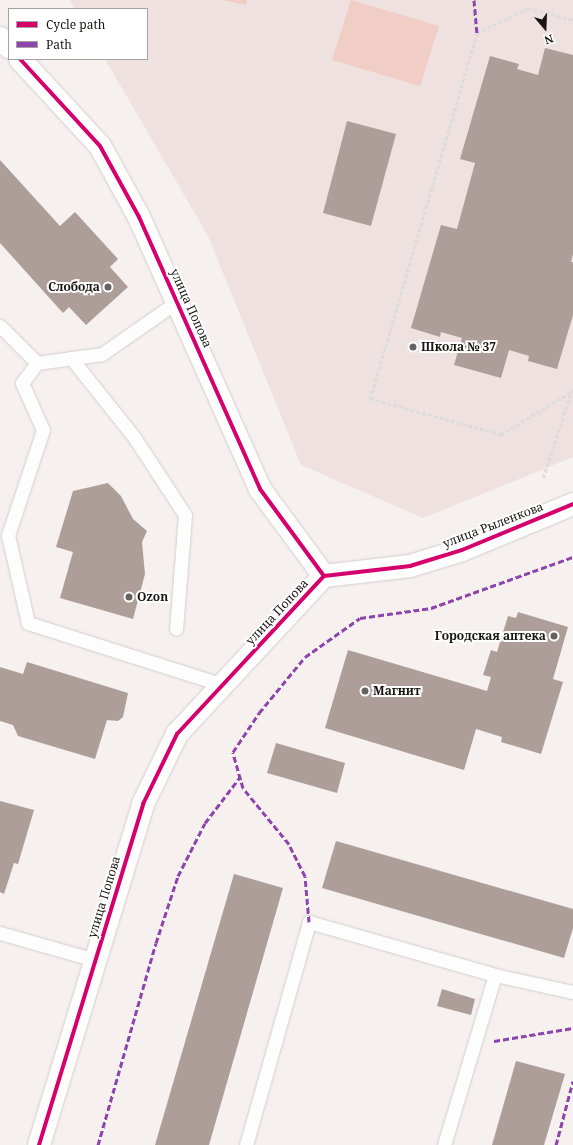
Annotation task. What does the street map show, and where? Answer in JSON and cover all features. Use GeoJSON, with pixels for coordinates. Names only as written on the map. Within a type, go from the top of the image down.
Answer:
{"type":"FeatureCollection","features":[{"type":"Feature","properties":{"kind":"street"},"geometry":{"type":"LineString","coordinates":[[0,38],[8,46]]}},
{"type":"Feature","properties":{"kind":"street","name":"улица Попова"},"geometry":{"type":"LineString","coordinates":[[21,60],[100,146],[139,217],[178,301],[260,489],[324,576],[177,734],[143,804],[39,1145]]}},
{"type":"Feature","properties":{"kind":"street","name":"улица Рыленкова"},"geometry":{"type":"LineString","coordinates":[[324,576],[410,566],[462,550],[573,504]]}},
{"type":"Feature","properties":{"kind":"lane"},"geometry":{"type":"LineString","coordinates":[[178,301],[102,354],[37,363],[22,383],[43,430],[8,535],[28,623],[223,685]]}},
{"type":"Feature","properties":{"kind":"lane"},"geometry":{"type":"LineString","coordinates":[[0,326],[37,363]]}},
{"type":"Feature","properties":{"kind":"lane"},"geometry":{"type":"LineString","coordinates":[[71,358],[134,437],[186,515],[176,629]]}},
{"type":"Feature","properties":{"kind":"lane"},"geometry":{"type":"LineString","coordinates":[[246,1145],[309,922],[495,975],[573,992]]}},
{"type":"Feature","properties":{"kind":"lane"},"geometry":{"type":"LineString","coordinates":[[0,933],[95,960]]}},
{"type":"Feature","properties":{"kind":"lane"},"geometry":{"type":"LineString","coordinates":[[444,1145],[495,975]]}},
{"type":"Feature","properties":{"kind":"path"},"geometry":{"type":"LineString","coordinates":[[571,393],[501,435],[370,399],[477,33],[528,8],[573,20]]}},
{"type":"Feature","properties":{"kind":"path"},"geometry":{"type":"LineString","coordinates":[[543,478],[573,387]]}},
{"type":"Feature","properties":{"kind":"shaded area","name":"Школа № 37"},"geometry":{"type":"Polygon","coordinates":[[[70,0],[573,0],[573,457],[423,518],[301,465],[208,236],[106,60],[148,60],[148,8],[74,8],[70,0]]]}},
{"type":"Feature","properties":{"kind":"shaded area"},"geometry":{"type":"Polygon","coordinates":[[[222,0],[247,0],[246,5],[222,0]]]}},
{"type":"Feature","properties":{"kind":"shaded area"},"geometry":{"type":"Polygon","coordinates":[[[351,0],[439,26],[420,86],[332,60],[351,0]]]}},
{"type":"Feature","properties":{"kind":"building"},"geometry":{"type":"Polygon","coordinates":[[[545,48],[573,55],[573,254],[571,262],[573,262],[573,315],[557,369],[528,361],[529,356],[509,350],[501,378],[454,365],[462,338],[441,332],[440,337],[411,328],[441,225],[457,229],[475,163],[460,159],[490,56],[519,64],[517,69],[538,75],[545,48]]]}},
{"type":"Feature","properties":{"kind":"building"},"geometry":{"type":"Polygon","coordinates":[[[347,121],[396,134],[371,226],[323,213],[347,121]]]}},
{"type":"Feature","properties":{"kind":"building"},"geometry":{"type":"Polygon","coordinates":[[[0,160],[60,226],[75,212],[118,259],[110,267],[128,287],[86,325],[69,307],[63,313],[0,243],[0,160]]]}},
{"type":"Feature","properties":{"kind":"building"},"geometry":{"type":"Polygon","coordinates":[[[108,483],[121,496],[133,519],[147,531],[142,542],[145,574],[133,619],[60,598],[73,552],[56,547],[73,491],[108,483]]]}},
{"type":"Feature","properties":{"kind":"building"},"geometry":{"type":"Polygon","coordinates":[[[518,612],[568,627],[553,679],[563,682],[541,754],[501,742],[502,737],[476,729],[464,770],[325,728],[348,650],[487,691],[491,677],[483,675],[491,650],[497,652],[508,616],[516,618],[518,612]]]}},
{"type":"Feature","properties":{"kind":"building"},"geometry":{"type":"Polygon","coordinates":[[[27,662],[128,693],[123,717],[118,721],[107,720],[95,759],[18,736],[13,725],[0,721],[0,667],[23,674],[27,662]]]}},
{"type":"Feature","properties":{"kind":"building"},"geometry":{"type":"Polygon","coordinates":[[[276,743],[345,763],[337,793],[267,773],[276,743]]]}},
{"type":"Feature","properties":{"kind":"building"},"geometry":{"type":"Polygon","coordinates":[[[0,801],[34,810],[18,864],[14,863],[4,894],[0,892],[0,801]]]}},
{"type":"Feature","properties":{"kind":"building"},"geometry":{"type":"Polygon","coordinates":[[[336,841],[573,909],[573,928],[564,958],[322,888],[336,841]]]}},
{"type":"Feature","properties":{"kind":"building"},"geometry":{"type":"Polygon","coordinates":[[[234,874],[283,888],[209,1145],[155,1145],[234,874]]]}},
{"type":"Feature","properties":{"kind":"building"},"geometry":{"type":"Polygon","coordinates":[[[442,989],[475,999],[471,1015],[437,1006],[442,989]]]}},
{"type":"Feature","properties":{"kind":"building"},"geometry":{"type":"Polygon","coordinates":[[[516,1061],[565,1074],[544,1145],[492,1145],[516,1061]]]}},
{"type":"Feature","properties":{"kind":"marked path"},"geometry":{"type":"LineString","coordinates":[[474,0],[477,33]]}},
{"type":"Feature","properties":{"kind":"marked path"},"geometry":{"type":"LineString","coordinates":[[309,922],[305,876],[289,844],[243,788],[233,752],[259,713],[305,657],[360,618],[431,608],[573,557]]}},
{"type":"Feature","properties":{"kind":"marked path"},"geometry":{"type":"LineString","coordinates":[[98,1145],[156,943],[178,876],[205,823],[240,777]]}},
{"type":"Feature","properties":{"kind":"marked path"},"geometry":{"type":"LineString","coordinates":[[494,1041],[573,1028]]}},
{"type":"Feature","properties":{"kind":"marked path"},"geometry":{"type":"LineString","coordinates":[[556,1145],[573,1081]]}},
{"type":"Feature","properties":{"kind":"cycle path"},"geometry":{"type":"LineString","coordinates":[[21,60],[100,146],[139,217],[260,489],[324,576]]}},
{"type":"Feature","properties":{"kind":"cycle path"},"geometry":{"type":"LineString","coordinates":[[324,576],[410,566],[462,550],[573,504]]}},
{"type":"Feature","properties":{"kind":"cycle path"},"geometry":{"type":"LineString","coordinates":[[39,1145],[143,804],[177,734],[324,576]]}},
{"type":"Feature","properties":{"kind":"place","name":"Слобода"},"geometry":{"type":"Point","coordinates":[108,287]}},
{"type":"Feature","properties":{"kind":"place","name":"Школа № 37"},"geometry":{"type":"Point","coordinates":[413,347]}},
{"type":"Feature","properties":{"kind":"place","name":"Ozon"},"geometry":{"type":"Point","coordinates":[129,597]}},
{"type":"Feature","properties":{"kind":"place","name":"Городская аптека"},"geometry":{"type":"Point","coordinates":[554,636]}},
{"type":"Feature","properties":{"kind":"place","name":"Магнит"},"geometry":{"type":"Point","coordinates":[365,691]}}]}
